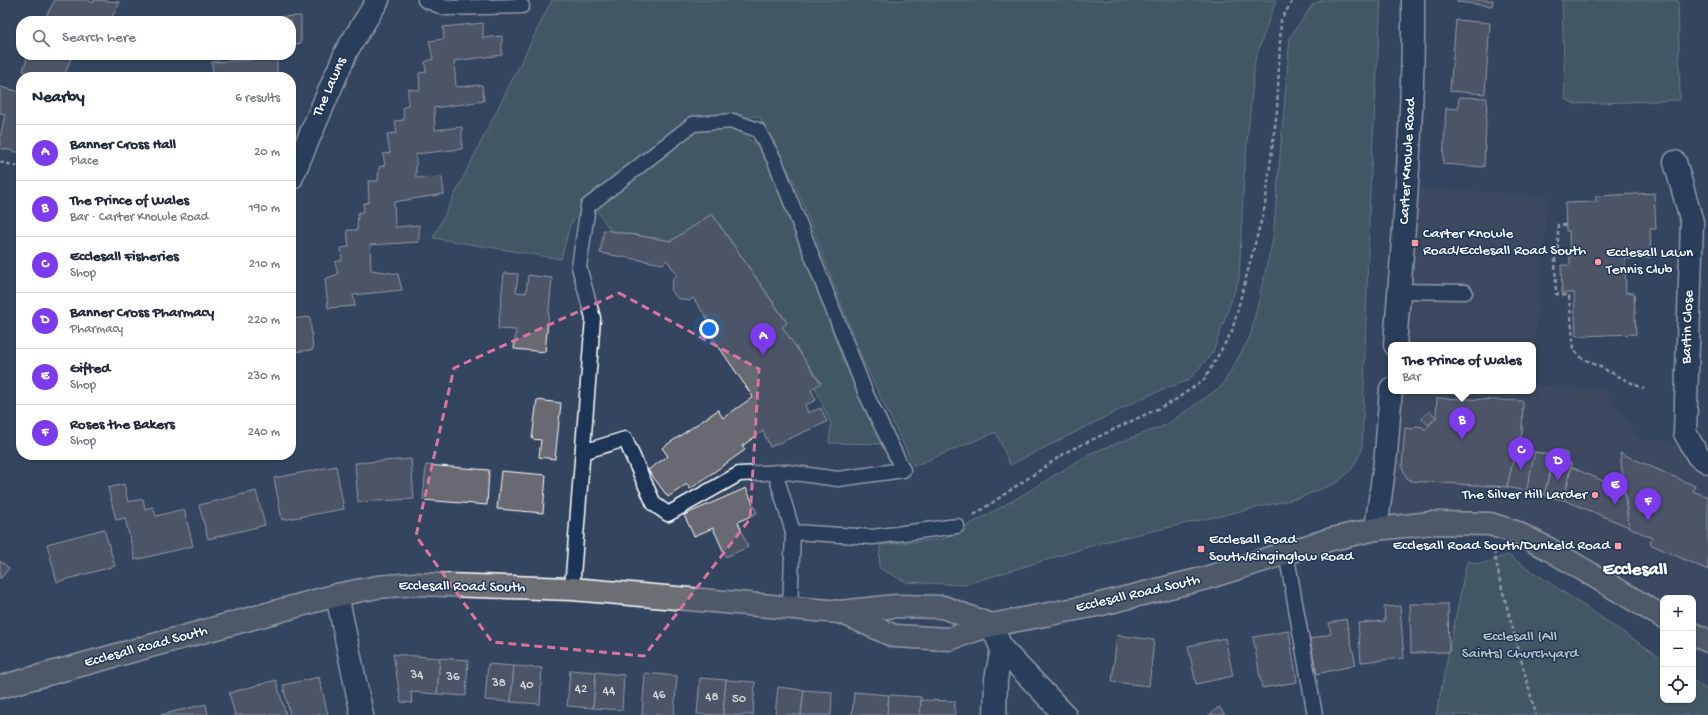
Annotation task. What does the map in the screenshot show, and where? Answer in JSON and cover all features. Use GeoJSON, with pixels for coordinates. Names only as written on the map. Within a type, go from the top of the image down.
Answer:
{"type":"FeatureCollection","features":[{"type":"Feature","properties":{"kind":"main road","name":"Ecclesall Road South"},"geometry":{"type":"LineString","coordinates":[[840,612],[894,636],[949,639],[991,625],[1119,600],[1206,578],[1286,552],[1376,529],[1432,523],[1490,524],[1515,532],[1547,548],[1660,615]]}},
{"type":"Feature","properties":{"kind":"main road","name":"Ecclesall Road South"},"geometry":{"type":"LineString","coordinates":[[0,687],[337,595],[377,588],[415,584],[572,589],[840,612],[896,606],[943,607],[991,625]]}},
{"type":"Feature","properties":{"kind":"main road"},"geometry":{"type":"LineString","coordinates":[[1696,635],[1708,641]]}},
{"type":"Feature","properties":{"kind":"street","name":"The Lawns"},"geometry":{"type":"LineString","coordinates":[[296,167],[347,50],[378,0]]}},
{"type":"Feature","properties":{"kind":"street","name":"Carter Knowle Road"},"geometry":{"type":"LineString","coordinates":[[1395,342],[1407,187],[1414,48],[1413,0]]}},
{"type":"Feature","properties":{"kind":"street","name":"Bartin Close"},"geometry":{"type":"LineString","coordinates":[[1675,162],[1692,222],[1685,433],[1698,456],[1708,462]]}},
{"type":"Feature","properties":{"kind":"street"},"geometry":{"type":"LineString","coordinates":[[1376,529],[1386,454],[1391,394]]}},
{"type":"Feature","properties":{"kind":"street"},"geometry":{"type":"LineString","coordinates":[[337,595],[362,715]]}},
{"type":"Feature","properties":{"kind":"street"},"geometry":{"type":"LineString","coordinates":[[991,625],[1002,650],[1066,715]]}},
{"type":"Feature","properties":{"kind":"street"},"geometry":{"type":"LineString","coordinates":[[995,715],[996,679],[1002,650]]}},
{"type":"Feature","properties":{"kind":"lane"},"geometry":{"type":"LineString","coordinates":[[425,0],[444,8],[522,6]]}},
{"type":"Feature","properties":{"kind":"lane"},"geometry":{"type":"LineString","coordinates":[[572,589],[593,318],[579,267],[588,206],[693,124],[733,121],[758,130],[776,161],[866,394],[903,470],[838,479],[787,472],[739,474],[668,514],[654,504],[625,439],[583,452]]}},
{"type":"Feature","properties":{"kind":"lane"},"geometry":{"type":"LineString","coordinates":[[1399,292],[1465,292]]}},
{"type":"Feature","properties":{"kind":"lane"},"geometry":{"type":"LineString","coordinates":[[775,472],[793,532],[790,607]]}},
{"type":"Feature","properties":{"kind":"lane"},"geometry":{"type":"LineString","coordinates":[[793,532],[873,537],[957,526]]}},
{"type":"Feature","properties":{"kind":"lane"},"geometry":{"type":"LineString","coordinates":[[1286,552],[1315,715]]}},
{"type":"Feature","properties":{"kind":"path"},"geometry":{"type":"LineString","coordinates":[[957,526],[1068,451],[1172,402],[1204,380],[1232,331],[1265,206],[1277,110],[1281,20],[1293,0]]}},
{"type":"Feature","properties":{"kind":"path"},"geometry":{"type":"LineString","coordinates":[[0,162],[16,166]]}},
{"type":"Feature","properties":{"kind":"path"},"geometry":{"type":"LineString","coordinates":[[1566,225],[1558,225],[1558,254],[1555,258],[1556,294],[1569,296],[1574,350],[1582,358],[1644,389]]}},
{"type":"Feature","properties":{"kind":"path"},"geometry":{"type":"LineString","coordinates":[[1494,547],[1500,581],[1536,715]]}},
{"type":"Feature","properties":{"kind":"highlighted area"},"geometry":{"type":"Polygon","coordinates":[[[619,293],[759,369],[750,519],[644,656],[492,642],[416,536],[454,368],[619,293]]]}},
{"type":"Feature","properties":{"kind":"shaded area"},"geometry":{"type":"Polygon","coordinates":[[[1407,187],[1548,196],[1535,342],[1395,342],[1407,187]]]}},
{"type":"Feature","properties":{"kind":"shaded area"},"geometry":{"type":"Polygon","coordinates":[[[1536,385],[1604,390],[1641,440],[1662,440],[1708,457],[1708,641],[1696,635],[1696,595],[1660,595],[1660,615],[1515,532],[1376,529],[1391,394],[1536,394],[1536,385]]]}},
{"type":"Feature","properties":{"kind":"green space"},"geometry":{"type":"Polygon","coordinates":[[[552,0],[1276,0],[1255,60],[1244,175],[1239,279],[1213,352],[1189,380],[1147,396],[1010,465],[996,432],[914,466],[864,363],[797,188],[759,116],[692,122],[597,191],[570,225],[561,259],[433,238],[552,0]]]}},
{"type":"Feature","properties":{"kind":"green space"},"geometry":{"type":"Polygon","coordinates":[[[1323,0],[1381,0],[1370,189],[1362,450],[1352,469],[1338,482],[1299,498],[1108,541],[964,585],[906,582],[879,568],[880,545],[943,539],[1014,500],[1091,453],[1166,425],[1222,386],[1250,337],[1273,239],[1290,37],[1313,4],[1323,0]]]}},
{"type":"Feature","properties":{"kind":"green space"},"geometry":{"type":"Polygon","coordinates":[[[1562,0],[1678,0],[1680,100],[1575,104],[1565,99],[1562,0]]]}},
{"type":"Feature","properties":{"kind":"green space"},"geometry":{"type":"Polygon","coordinates":[[[719,129],[736,130],[764,150],[782,187],[842,358],[882,444],[829,443],[831,424],[815,387],[782,327],[787,322],[712,214],[671,241],[611,231],[594,206],[687,131],[719,129]]]}},
{"type":"Feature","properties":{"kind":"green space","name":"Ecclesall (All Saints) Churchyard"},"geometry":{"type":"Polygon","coordinates":[[[1508,555],[1660,657],[1660,703],[1696,703],[1696,682],[1708,691],[1708,715],[1436,715],[1467,561],[1480,564],[1508,555]]]}},
{"type":"Feature","properties":{"kind":"building"},"geometry":{"type":"Polygon","coordinates":[[[55,0],[87,0],[93,3],[94,0],[120,2],[113,16],[46,16],[55,0]]]}},
{"type":"Feature","properties":{"kind":"building"},"geometry":{"type":"Polygon","coordinates":[[[1457,0],[1493,0],[1492,6],[1457,2],[1457,0]]]}},
{"type":"Feature","properties":{"kind":"building"},"geometry":{"type":"Polygon","coordinates":[[[296,16],[301,16],[301,43],[296,44],[296,16]]]}},
{"type":"Feature","properties":{"kind":"building"},"geometry":{"type":"Polygon","coordinates":[[[1456,20],[1490,23],[1485,94],[1450,91],[1456,20]]]}},
{"type":"Feature","properties":{"kind":"building"},"geometry":{"type":"Polygon","coordinates":[[[483,23],[483,38],[502,36],[502,55],[454,61],[456,87],[482,85],[484,101],[434,108],[435,130],[462,127],[462,149],[416,154],[416,178],[442,177],[444,194],[394,202],[395,227],[419,225],[419,242],[370,245],[371,270],[398,274],[402,290],[353,295],[355,306],[328,308],[325,279],[338,274],[335,262],[342,260],[341,248],[349,247],[347,230],[357,230],[358,213],[364,211],[363,204],[369,202],[368,181],[378,181],[379,167],[385,165],[383,154],[390,153],[387,134],[397,133],[395,121],[404,120],[403,107],[408,105],[408,89],[420,90],[419,73],[426,72],[425,62],[433,59],[429,41],[444,39],[443,27],[483,23]]]}},
{"type":"Feature","properties":{"kind":"building"},"geometry":{"type":"Polygon","coordinates":[[[26,60],[70,60],[66,72],[23,71],[26,60]]]}},
{"type":"Feature","properties":{"kind":"building"},"geometry":{"type":"Polygon","coordinates":[[[277,60],[277,72],[213,72],[212,62],[277,60]]]}},
{"type":"Feature","properties":{"kind":"building"},"geometry":{"type":"Polygon","coordinates":[[[0,87],[16,91],[16,152],[0,148],[0,138],[5,114],[0,113],[0,87]]]}},
{"type":"Feature","properties":{"kind":"building"},"geometry":{"type":"Polygon","coordinates":[[[1459,97],[1487,98],[1484,167],[1443,164],[1446,108],[1458,109],[1459,97]]]}},
{"type":"Feature","properties":{"kind":"building","name":"Ecclesall Lawn Tennis Club"},"geometry":{"type":"Polygon","coordinates":[[[1654,193],[1656,229],[1650,229],[1651,257],[1625,259],[1626,293],[1634,292],[1636,334],[1576,336],[1574,293],[1562,293],[1561,265],[1570,265],[1569,231],[1566,231],[1565,203],[1596,202],[1596,196],[1654,193]]]}},
{"type":"Feature","properties":{"kind":"building"},"geometry":{"type":"Polygon","coordinates":[[[712,214],[787,323],[782,327],[821,383],[811,390],[816,400],[805,405],[808,413],[821,408],[827,422],[770,447],[763,431],[742,446],[745,450],[690,489],[687,484],[668,497],[648,470],[668,456],[662,448],[718,410],[723,418],[753,397],[706,328],[711,324],[693,298],[689,301],[677,298],[671,290],[673,278],[677,275],[667,260],[663,264],[600,253],[604,230],[671,241],[712,214]]]}},
{"type":"Feature","properties":{"kind":"building"},"geometry":{"type":"Polygon","coordinates":[[[504,273],[518,274],[516,292],[526,293],[528,275],[552,278],[545,352],[514,349],[516,330],[498,329],[504,273]]]}},
{"type":"Feature","properties":{"kind":"building"},"geometry":{"type":"Polygon","coordinates":[[[310,317],[313,350],[296,352],[296,318],[310,317]]]}},
{"type":"Feature","properties":{"kind":"building"},"geometry":{"type":"Polygon","coordinates":[[[1437,398],[1523,401],[1522,433],[1516,448],[1507,487],[1411,481],[1407,478],[1402,467],[1405,428],[1413,429],[1416,426],[1423,427],[1425,430],[1436,418],[1437,398]]]}},
{"type":"Feature","properties":{"kind":"building"},"geometry":{"type":"Polygon","coordinates":[[[537,400],[561,403],[555,459],[539,457],[541,440],[532,439],[537,400]]]}},
{"type":"Feature","properties":{"kind":"building"},"geometry":{"type":"Polygon","coordinates":[[[1430,411],[1436,418],[1428,425],[1422,418],[1430,411]]]}},
{"type":"Feature","properties":{"kind":"building"},"geometry":{"type":"Polygon","coordinates":[[[1516,448],[1554,456],[1556,450],[1566,453],[1568,457],[1567,462],[1571,463],[1564,500],[1507,487],[1516,448]]]}},
{"type":"Feature","properties":{"kind":"building"},"geometry":{"type":"Polygon","coordinates":[[[1556,450],[1566,453],[1568,457],[1567,462],[1571,463],[1564,500],[1544,495],[1556,450]]]}},
{"type":"Feature","properties":{"kind":"building"},"geometry":{"type":"Polygon","coordinates":[[[1535,452],[1554,456],[1544,495],[1526,492],[1535,452]]]}},
{"type":"Feature","properties":{"kind":"building"},"geometry":{"type":"Polygon","coordinates":[[[1620,453],[1695,486],[1693,491],[1708,497],[1708,570],[1650,544],[1652,538],[1629,527],[1620,453]]]}},
{"type":"Feature","properties":{"kind":"building"},"geometry":{"type":"Polygon","coordinates":[[[411,459],[414,499],[358,502],[355,463],[411,459]]]}},
{"type":"Feature","properties":{"kind":"building"},"geometry":{"type":"Polygon","coordinates":[[[426,465],[489,470],[487,505],[423,500],[426,465]]]}},
{"type":"Feature","properties":{"kind":"building"},"geometry":{"type":"Polygon","coordinates":[[[336,466],[344,509],[282,520],[274,478],[336,466]]]}},
{"type":"Feature","properties":{"kind":"building"},"geometry":{"type":"Polygon","coordinates":[[[1571,467],[1624,490],[1629,527],[1564,500],[1571,467]]]}},
{"type":"Feature","properties":{"kind":"building"},"geometry":{"type":"Polygon","coordinates":[[[501,471],[546,475],[543,513],[497,509],[501,471]]]}},
{"type":"Feature","properties":{"kind":"building"},"geometry":{"type":"Polygon","coordinates":[[[124,484],[128,502],[143,499],[145,509],[153,507],[156,516],[184,509],[193,546],[135,560],[125,518],[116,520],[108,488],[124,484]]]}},
{"type":"Feature","properties":{"kind":"building"},"geometry":{"type":"Polygon","coordinates":[[[746,488],[757,513],[738,522],[748,547],[726,557],[713,528],[694,536],[684,515],[746,488]]]}},
{"type":"Feature","properties":{"kind":"building"},"geometry":{"type":"Polygon","coordinates":[[[256,491],[265,525],[208,539],[199,505],[256,491]]]}},
{"type":"Feature","properties":{"kind":"building"},"geometry":{"type":"Polygon","coordinates":[[[104,529],[115,566],[57,582],[47,544],[104,529]]]}},
{"type":"Feature","properties":{"kind":"building"},"geometry":{"type":"Polygon","coordinates":[[[0,561],[9,568],[0,579],[0,561]]]}},
{"type":"Feature","properties":{"kind":"building"},"geometry":{"type":"Polygon","coordinates":[[[1410,604],[1448,604],[1449,652],[1411,653],[1410,604]]]}},
{"type":"Feature","properties":{"kind":"building"},"geometry":{"type":"Polygon","coordinates":[[[1400,606],[1404,658],[1361,662],[1358,623],[1385,621],[1384,607],[1400,606]]]}},
{"type":"Feature","properties":{"kind":"building"},"geometry":{"type":"Polygon","coordinates":[[[1346,619],[1356,665],[1317,674],[1310,639],[1331,634],[1329,623],[1346,619]]]}},
{"type":"Feature","properties":{"kind":"building"},"geometry":{"type":"Polygon","coordinates":[[[1289,631],[1297,682],[1262,688],[1253,637],[1289,631]]]}},
{"type":"Feature","properties":{"kind":"building"},"geometry":{"type":"Polygon","coordinates":[[[1117,635],[1154,640],[1149,686],[1112,682],[1117,635]]]}},
{"type":"Feature","properties":{"kind":"building"},"geometry":{"type":"Polygon","coordinates":[[[1225,638],[1233,676],[1196,684],[1188,646],[1225,638]]]}},
{"type":"Feature","properties":{"kind":"building"},"geometry":{"type":"Polygon","coordinates":[[[393,654],[440,658],[437,694],[411,692],[412,703],[401,702],[393,654]]]}},
{"type":"Feature","properties":{"kind":"building"},"geometry":{"type":"Polygon","coordinates":[[[440,658],[468,660],[466,696],[437,694],[440,658]]]}},
{"type":"Feature","properties":{"kind":"building"},"geometry":{"type":"Polygon","coordinates":[[[488,664],[514,666],[511,702],[485,700],[488,664]]]}},
{"type":"Feature","properties":{"kind":"building"},"geometry":{"type":"Polygon","coordinates":[[[514,666],[542,668],[540,704],[511,702],[514,666]]]}},
{"type":"Feature","properties":{"kind":"building"},"geometry":{"type":"Polygon","coordinates":[[[570,670],[596,672],[593,708],[567,706],[570,670]]]}},
{"type":"Feature","properties":{"kind":"building"},"geometry":{"type":"Polygon","coordinates":[[[596,672],[624,675],[622,710],[593,708],[596,672]]]}},
{"type":"Feature","properties":{"kind":"building"},"geometry":{"type":"Polygon","coordinates":[[[645,673],[677,676],[674,715],[642,715],[645,673]]]}},
{"type":"Feature","properties":{"kind":"building"},"geometry":{"type":"Polygon","coordinates":[[[319,677],[328,715],[290,715],[283,685],[319,677]]]}},
{"type":"Feature","properties":{"kind":"building"},"geometry":{"type":"Polygon","coordinates":[[[700,678],[726,680],[723,715],[697,714],[700,678]]]}},
{"type":"Feature","properties":{"kind":"building"},"geometry":{"type":"Polygon","coordinates":[[[276,680],[286,715],[235,715],[229,693],[276,680]]]}},
{"type":"Feature","properties":{"kind":"building"},"geometry":{"type":"Polygon","coordinates":[[[726,680],[755,682],[753,715],[723,715],[726,680]]]}},
{"type":"Feature","properties":{"kind":"building"},"geometry":{"type":"Polygon","coordinates":[[[778,687],[804,690],[801,715],[775,715],[778,687]]]}},
{"type":"Feature","properties":{"kind":"building"},"geometry":{"type":"Polygon","coordinates":[[[804,690],[832,692],[831,715],[801,715],[804,690]]]}},
{"type":"Feature","properties":{"kind":"building"},"geometry":{"type":"Polygon","coordinates":[[[854,692],[889,695],[887,715],[852,715],[854,692]]]}},
{"type":"Feature","properties":{"kind":"building"},"geometry":{"type":"Polygon","coordinates":[[[889,695],[921,697],[920,715],[887,715],[889,695]]]}},
{"type":"Feature","properties":{"kind":"building"},"geometry":{"type":"Polygon","coordinates":[[[921,700],[955,701],[955,715],[920,715],[921,700]]]}},
{"type":"Feature","properties":{"kind":"building"},"geometry":{"type":"Polygon","coordinates":[[[206,704],[208,715],[160,715],[206,704]]]}},
{"type":"Feature","properties":{"kind":"building"},"geometry":{"type":"Polygon","coordinates":[[[1219,707],[1225,715],[1209,715],[1219,707]]]}},
{"type":"Feature","properties":{"kind":"place","name":"Carter Knowle Road/Ecclesall Road South"},"geometry":{"type":"Point","coordinates":[1415,243]}},
{"type":"Feature","properties":{"kind":"place","name":"Ecclesall Lawn Tennis Club"},"geometry":{"type":"Point","coordinates":[1598,262]}},
{"type":"Feature","properties":{"kind":"place","name":"Banner Cross Hall"},"geometry":{"type":"Point","coordinates":[763,356]}},
{"type":"Feature","properties":{"kind":"place","name":"The Prince of Wales"},"geometry":{"type":"Point","coordinates":[1462,440]}},
{"type":"Feature","properties":{"kind":"place","name":"Ecclesall Fisheries"},"geometry":{"type":"Point","coordinates":[1521,470]}},
{"type":"Feature","properties":{"kind":"place","name":"Banner Cross Pharmacy"},"geometry":{"type":"Point","coordinates":[1558,481]}},
{"type":"Feature","properties":{"kind":"place","name":"The Silver Hill Larder"},"geometry":{"type":"Point","coordinates":[1595,495]}},
{"type":"Feature","properties":{"kind":"place","name":"Gifted"},"geometry":{"type":"Point","coordinates":[1615,505]}},
{"type":"Feature","properties":{"kind":"place","name":"Roses the Bakers"},"geometry":{"type":"Point","coordinates":[1648,521]}},
{"type":"Feature","properties":{"kind":"place","name":"Ecclesall Road South/Dunkeld Road"},"geometry":{"type":"Point","coordinates":[1618,546]}},
{"type":"Feature","properties":{"kind":"place","name":"Ecclesall Road South/Ringinglow Road"},"geometry":{"type":"Point","coordinates":[1201,549]}},
{"type":"Feature","properties":{"kind":"district","name":"Ecclesall"},"geometry":{"type":"Point","coordinates":[1635,570]}}]}
